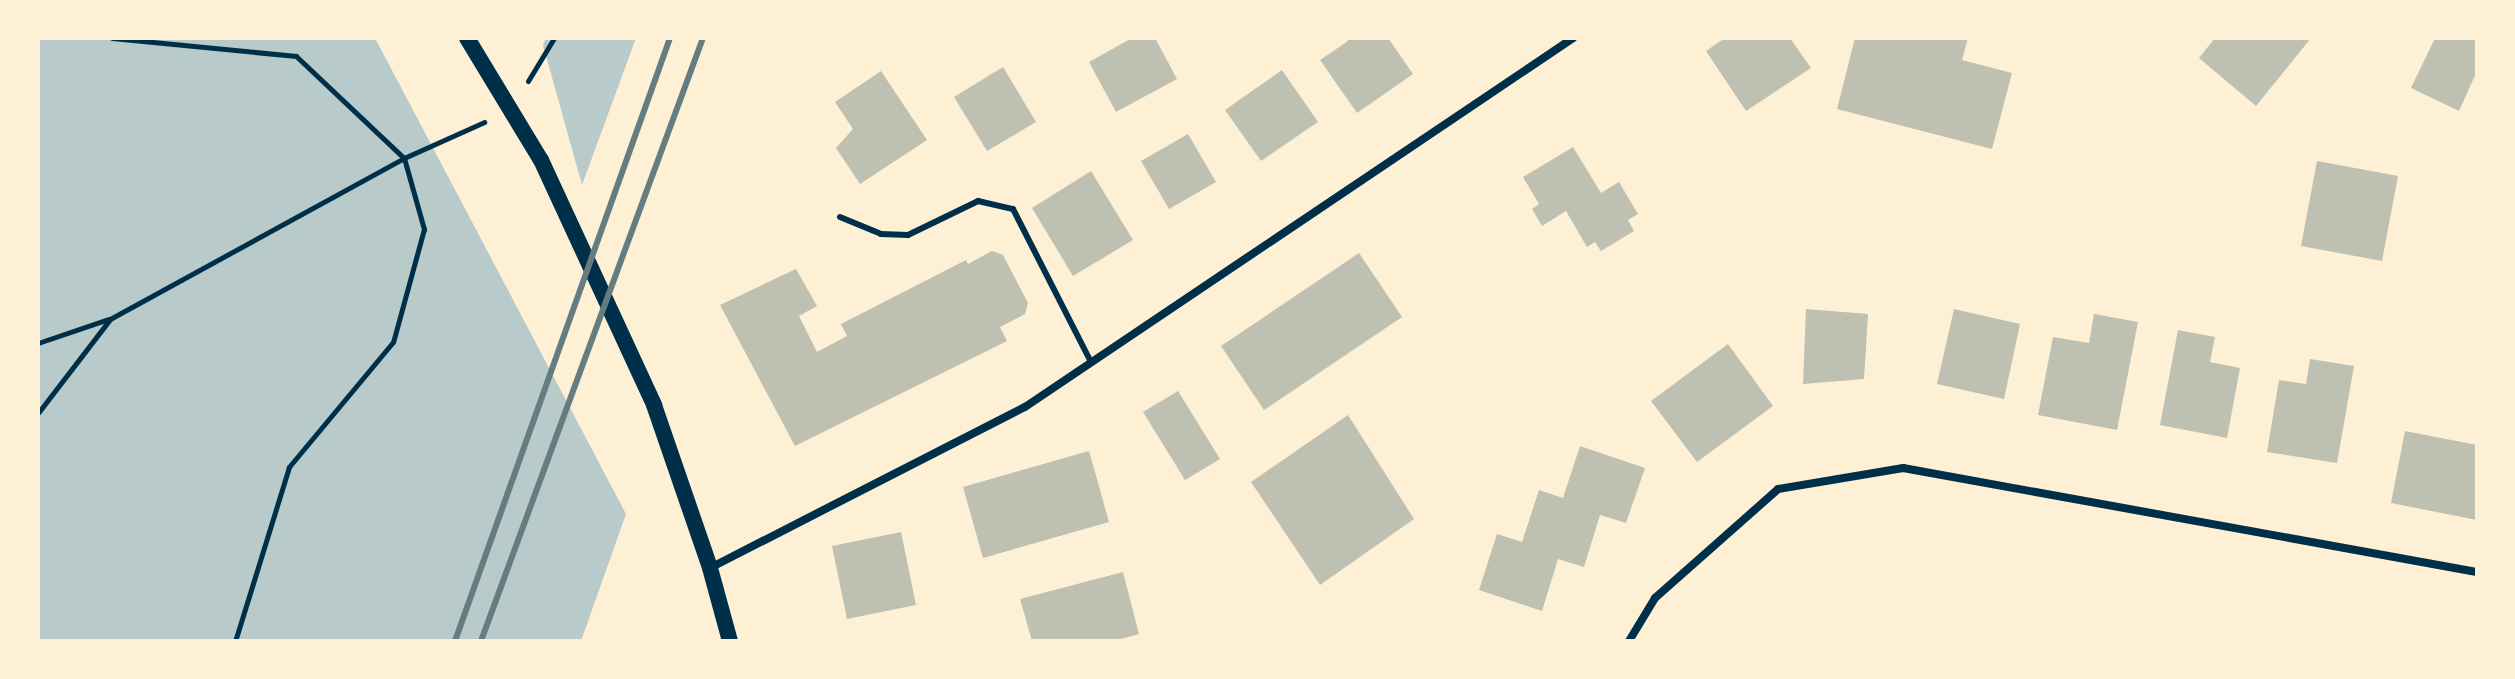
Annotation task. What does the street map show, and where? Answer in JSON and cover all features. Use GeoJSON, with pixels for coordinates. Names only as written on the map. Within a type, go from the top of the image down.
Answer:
{"type":"FeatureCollection","features":[{"type":"Feature","properties":{"kind":"main road"},"geometry":{"type":"LineString","coordinates":[[467,38],[541,160],[654,405],[710,568],[730,641]]}},
{"type":"Feature","properties":{"kind":"street"},"geometry":{"type":"LineString","coordinates":[[710,568],[1025,407],[1573,38]]}},
{"type":"Feature","properties":{"kind":"street"},"geometry":{"type":"LineString","coordinates":[[1629,641],[1655,598],[1778,489],[1903,468],[2477,572]]}},
{"type":"Feature","properties":{"kind":"lane"},"geometry":{"type":"LineString","coordinates":[[840,217],[881,234],[908,235],[978,201],[1013,209],[1091,362]]}},
{"type":"Feature","properties":{"kind":"path"},"geometry":{"type":"LineString","coordinates":[[112,38],[296,56],[404,158],[424,229],[393,342],[289,467],[235,641]]}},
{"type":"Feature","properties":{"kind":"path"},"geometry":{"type":"LineString","coordinates":[[38,343],[110,319],[404,158],[510,110],[554,38]]}},
{"type":"Feature","properties":{"kind":"path"},"geometry":{"type":"LineString","coordinates":[[38,413],[110,319]]}},
{"type":"Feature","properties":{"kind":"shaded area"},"geometry":{"type":"Polygon","coordinates":[[[38,38],[375,38],[626,514],[581,641],[38,641],[38,38]]]}},
{"type":"Feature","properties":{"kind":"shaded area"},"geometry":{"type":"Polygon","coordinates":[[[546,38],[636,38],[582,185],[543,45],[546,38]]]}},
{"type":"Feature","properties":{"kind":"building"},"geometry":{"type":"Polygon","coordinates":[[[1132,38],[1155,38],[1177,79],[1116,112],[1089,62],[1132,38]]]}},
{"type":"Feature","properties":{"kind":"building"},"geometry":{"type":"Polygon","coordinates":[[[1346,38],[1388,38],[1413,74],[1357,113],[1320,60],[1348,41],[1346,38]]]}},
{"type":"Feature","properties":{"kind":"building"},"geometry":{"type":"Polygon","coordinates":[[[1725,38],[1790,38],[1811,68],[1746,111],[1706,51],[1725,38]]]}},
{"type":"Feature","properties":{"kind":"building"},"geometry":{"type":"Polygon","coordinates":[[[1855,38],[1968,38],[1962,60],[2012,73],[1992,149],[1837,109],[1855,38]]]}},
{"type":"Feature","properties":{"kind":"building"},"geometry":{"type":"Polygon","coordinates":[[[2215,38],[2311,38],[2256,106],[2199,58],[2215,38]]]}},
{"type":"Feature","properties":{"kind":"building"},"geometry":{"type":"Polygon","coordinates":[[[2435,38],[2477,38],[2477,71],[2459,111],[2411,88],[2435,38]]]}},
{"type":"Feature","properties":{"kind":"building"},"geometry":{"type":"Polygon","coordinates":[[[1003,67],[1036,122],[987,151],[954,97],[1003,67]]]}},
{"type":"Feature","properties":{"kind":"building"},"geometry":{"type":"Polygon","coordinates":[[[1282,70],[1318,122],[1261,161],[1225,110],[1282,70]]]}},
{"type":"Feature","properties":{"kind":"building"},"geometry":{"type":"Polygon","coordinates":[[[881,71],[927,140],[860,184],[836,148],[853,129],[835,102],[881,71]]]}},
{"type":"Feature","properties":{"kind":"building"},"geometry":{"type":"Polygon","coordinates":[[[1188,134],[1216,182],[1169,209],[1141,161],[1188,134]]]}},
{"type":"Feature","properties":{"kind":"building"},"geometry":{"type":"Polygon","coordinates":[[[1573,147],[1601,193],[1619,182],[1638,214],[1628,220],[1634,231],[1601,251],[1595,242],[1587,247],[1566,211],[1542,226],[1532,209],[1539,204],[1523,177],[1573,147]]]}},
{"type":"Feature","properties":{"kind":"building"},"geometry":{"type":"Polygon","coordinates":[[[2317,161],[2398,176],[2382,261],[2301,246],[2317,161]]]}},
{"type":"Feature","properties":{"kind":"building"},"geometry":{"type":"Polygon","coordinates":[[[1091,171],[1133,240],[1073,276],[1032,208],[1091,171]]]}},
{"type":"Feature","properties":{"kind":"building"},"geometry":{"type":"Polygon","coordinates":[[[992,251],[1003,255],[1028,303],[1025,314],[1000,327],[1007,341],[795,446],[720,305],[796,269],[817,306],[799,316],[817,352],[847,336],[841,324],[966,260],[968,264],[992,251]]]}},
{"type":"Feature","properties":{"kind":"building"},"geometry":{"type":"Polygon","coordinates":[[[1359,253],[1402,317],[1264,410],[1221,346],[1359,253]]]}},
{"type":"Feature","properties":{"kind":"building"},"geometry":{"type":"Polygon","coordinates":[[[1806,309],[1868,314],[1864,379],[1803,384],[1806,309]]]}},
{"type":"Feature","properties":{"kind":"building"},"geometry":{"type":"Polygon","coordinates":[[[1954,309],[2020,324],[2004,399],[1937,384],[1954,309]]]}},
{"type":"Feature","properties":{"kind":"building"},"geometry":{"type":"Polygon","coordinates":[[[2094,314],[2138,322],[2117,430],[2038,415],[2053,337],[2089,343],[2094,314]]]}},
{"type":"Feature","properties":{"kind":"building"},"geometry":{"type":"Polygon","coordinates":[[[2178,330],[2215,337],[2210,362],[2240,368],[2227,438],[2160,425],[2178,330]]]}},
{"type":"Feature","properties":{"kind":"building"},"geometry":{"type":"Polygon","coordinates":[[[1728,344],[1773,406],[1697,462],[1651,401],[1728,344]]]}},
{"type":"Feature","properties":{"kind":"building"},"geometry":{"type":"Polygon","coordinates":[[[2310,359],[2354,366],[2337,463],[2267,452],[2279,380],[2306,384],[2310,359]]]}},
{"type":"Feature","properties":{"kind":"building"},"geometry":{"type":"Polygon","coordinates":[[[1178,391],[1220,459],[1185,480],[1143,412],[1178,391]]]}},
{"type":"Feature","properties":{"kind":"building"},"geometry":{"type":"Polygon","coordinates":[[[1348,415],[1414,519],[1320,585],[1251,482],[1348,415]]]}},
{"type":"Feature","properties":{"kind":"building"},"geometry":{"type":"Polygon","coordinates":[[[2405,431],[2477,445],[2477,520],[2391,503],[2405,431]]]}},
{"type":"Feature","properties":{"kind":"building"},"geometry":{"type":"Polygon","coordinates":[[[1580,446],[1645,468],[1626,523],[1600,515],[1584,567],[1558,559],[1542,611],[1479,590],[1497,534],[1522,542],[1539,490],[1563,498],[1580,446]]]}},
{"type":"Feature","properties":{"kind":"building"},"geometry":{"type":"Polygon","coordinates":[[[1089,451],[1109,522],[983,558],[963,487],[1089,451]]]}},
{"type":"Feature","properties":{"kind":"building"},"geometry":{"type":"Polygon","coordinates":[[[901,532],[916,605],[847,619],[832,546],[901,532]]]}},
{"type":"Feature","properties":{"kind":"building"},"geometry":{"type":"Polygon","coordinates":[[[1123,572],[1139,634],[1113,641],[1032,641],[1020,599],[1123,572]]]}},
{"type":"Feature","properties":{"kind":"railway"},"geometry":{"type":"LineString","coordinates":[[455,641],[670,38]]}},
{"type":"Feature","properties":{"kind":"railway"},"geometry":{"type":"LineString","coordinates":[[481,641],[703,38]]}}]}
